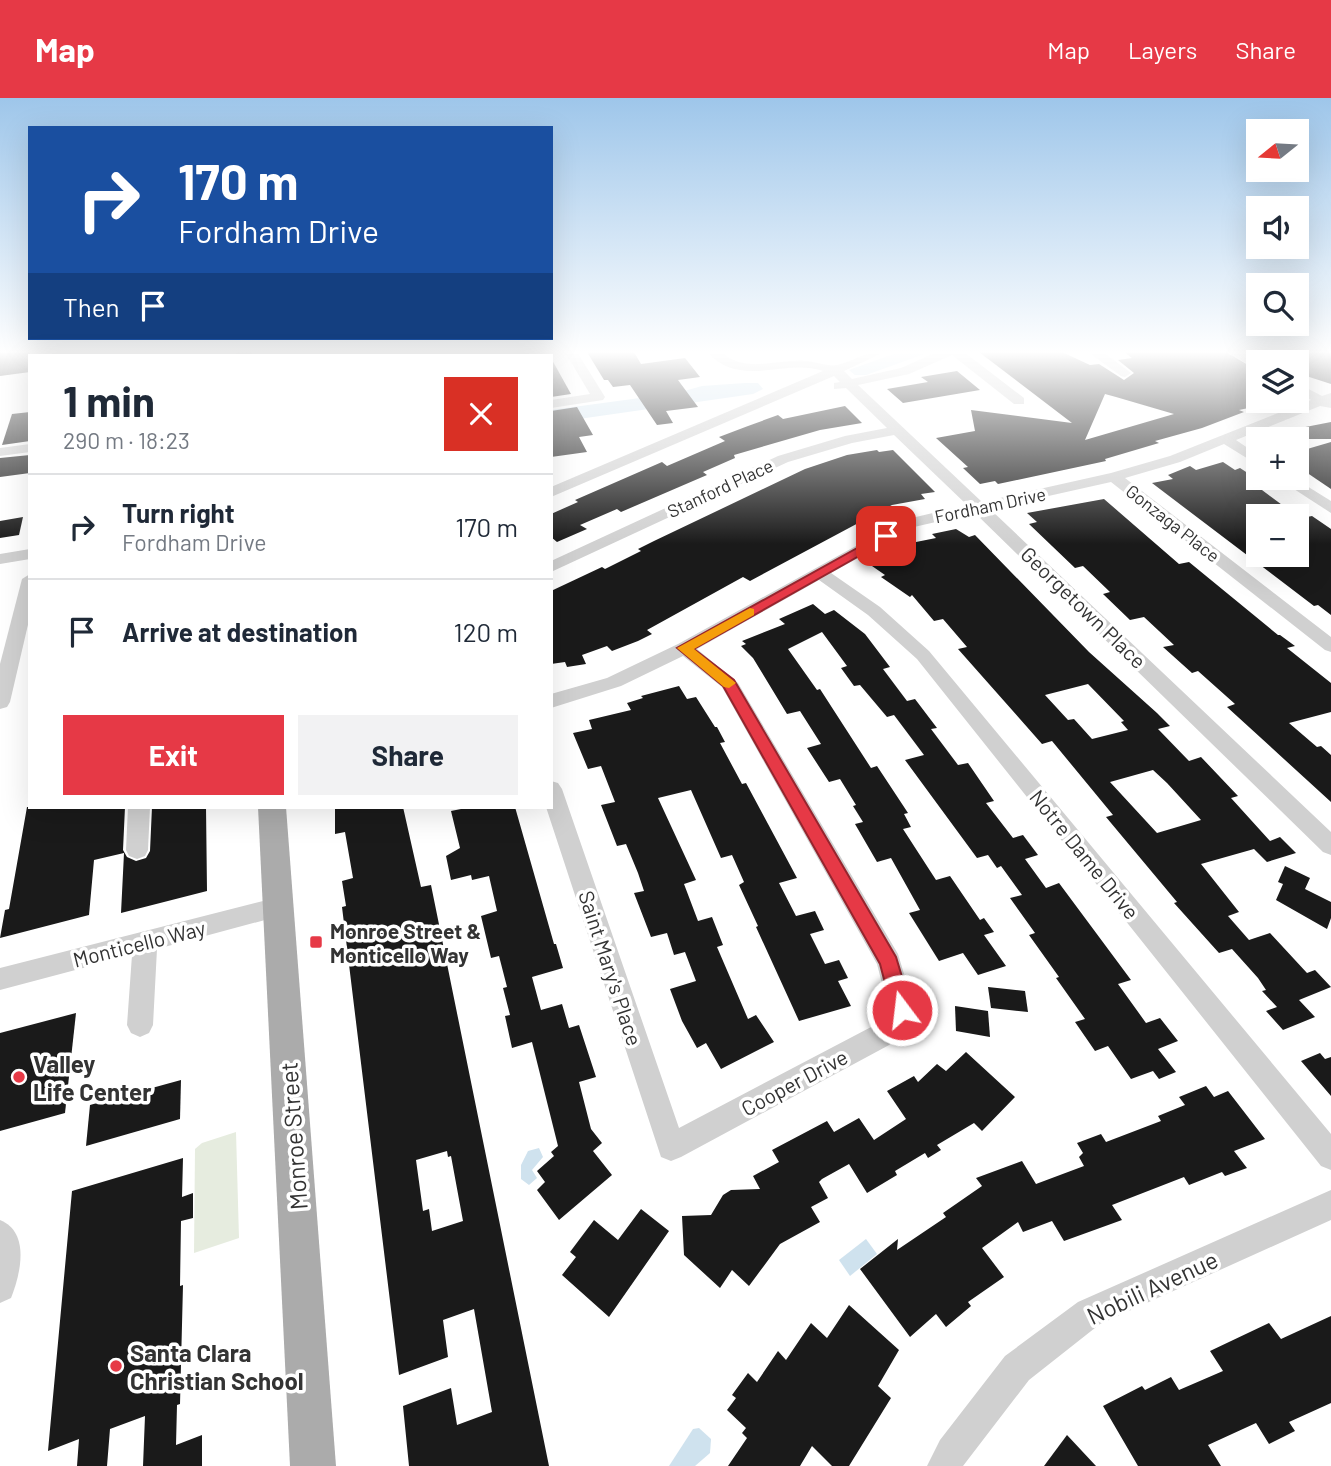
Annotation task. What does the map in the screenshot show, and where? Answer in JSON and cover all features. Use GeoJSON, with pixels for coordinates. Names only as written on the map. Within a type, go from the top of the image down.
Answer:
{"type":"FeatureCollection","features":[{"type":"Feature","properties":{"kind":"main road","name":"Monroe Street"},"geometry":{"type":"LineString","coordinates":[[272,809],[313,1466]]}},
{"type":"Feature","properties":{"kind":"street"},"geometry":{"type":"LineString","coordinates":[[553,492],[734,416]]}},
{"type":"Feature","properties":{"kind":"street","name":"Georgetown Place"},"geometry":{"type":"LineString","coordinates":[[883,416],[981,507],[1331,846]]}},
{"type":"Feature","properties":{"kind":"street","name":"Fordham Drive"},"geometry":{"type":"LineString","coordinates":[[553,700],[614,682],[684,648],[909,523],[1114,477],[1291,416]]}},
{"type":"Feature","properties":{"kind":"street","name":"Stanford Place"},"geometry":{"type":"LineString","coordinates":[[553,567],[783,459],[850,439],[897,430]]}},
{"type":"Feature","properties":{"kind":"street"},"geometry":{"type":"LineString","coordinates":[[1227,440],[1246,453]]}},
{"type":"Feature","properties":{"kind":"street"},"geometry":{"type":"LineString","coordinates":[[0,452],[28,448]]}},
{"type":"Feature","properties":{"kind":"street","name":"Gonzaga Place"},"geometry":{"type":"LineString","coordinates":[[1114,477],[1331,646]]}},
{"type":"Feature","properties":{"kind":"street"},"geometry":{"type":"LineString","coordinates":[[1303,490],[1331,508]]}},
{"type":"Feature","properties":{"kind":"street"},"geometry":{"type":"LineString","coordinates":[[0,559],[28,554]]}},
{"type":"Feature","properties":{"kind":"street","name":"Notre Dame Drive"},"geometry":{"type":"LineString","coordinates":[[820,573],[859,597],[890,622],[923,655],[1331,1157]]}},
{"type":"Feature","properties":{"kind":"street"},"geometry":{"type":"LineString","coordinates":[[0,702],[28,587]]}},
{"type":"Feature","properties":{"kind":"street","name":"Cooper Drive"},"geometry":{"type":"LineString","coordinates":[[671,1147],[883,1035],[902,1010],[889,962],[729,683],[684,648]]}},
{"type":"Feature","properties":{"kind":"street","name":"Saint Mary's Place"},"geometry":{"type":"LineString","coordinates":[[553,795],[671,1147]]}},
{"type":"Feature","properties":{"kind":"street"},"geometry":{"type":"LineString","coordinates":[[137,850],[139,809]]}},
{"type":"Feature","properties":{"kind":"street","name":"Monticello Way"},"geometry":{"type":"LineString","coordinates":[[0,979],[279,907]]}},
{"type":"Feature","properties":{"kind":"street"},"geometry":{"type":"LineString","coordinates":[[140,1025],[145,942]]}},
{"type":"Feature","properties":{"kind":"street","name":"Nobili Avenue"},"geometry":{"type":"LineString","coordinates":[[945,1466],[952,1452],[1017,1368],[1089,1313],[1331,1205]]}},
{"type":"Feature","properties":{"kind":"street"},"geometry":{"type":"LineString","coordinates":[[0,1235],[6,1244],[0,1287]]}},
{"type":"Feature","properties":{"kind":"shaded area"},"geometry":{"type":"Polygon","coordinates":[[[236,1132],[239,1238],[194,1253],[195,1149],[202,1143],[236,1132]]]}},
{"type":"Feature","properties":{"kind":"water"},"geometry":{"type":"Polygon","coordinates":[[[553,416],[601,416],[553,423],[553,416]]]}},
{"type":"Feature","properties":{"kind":"water"},"geometry":{"type":"Polygon","coordinates":[[[539,1148],[543,1157],[532,1170],[537,1178],[529,1185],[521,1179],[521,1165],[528,1151],[539,1148]]]}},
{"type":"Feature","properties":{"kind":"water"},"geometry":{"type":"Polygon","coordinates":[[[866,1239],[877,1254],[850,1276],[839,1260],[866,1239]]]}},
{"type":"Feature","properties":{"kind":"water"},"geometry":{"type":"Polygon","coordinates":[[[699,1428],[711,1439],[710,1453],[695,1466],[669,1466],[693,1429],[699,1428]]]}},
{"type":"Feature","properties":{"kind":"building"},"geometry":{"type":"Polygon","coordinates":[[[11,416],[28,416],[28,441],[2,445],[11,416]]]}},
{"type":"Feature","properties":{"kind":"building"},"geometry":{"type":"Polygon","coordinates":[[[553,416],[582,416],[593,435],[579,437],[587,452],[553,457],[553,416]]]}},
{"type":"Feature","properties":{"kind":"building"},"geometry":{"type":"Polygon","coordinates":[[[651,416],[669,416],[673,423],[657,425],[651,416]]]}},
{"type":"Feature","properties":{"kind":"building"},"geometry":{"type":"Polygon","coordinates":[[[776,416],[783,419],[798,416],[855,416],[862,423],[820,430],[734,455],[735,458],[703,472],[707,475],[621,512],[617,509],[580,525],[587,529],[557,542],[553,539],[553,513],[578,502],[575,500],[662,462],[667,466],[725,441],[719,437],[776,416]]]}},
{"type":"Feature","properties":{"kind":"building"},"geometry":{"type":"Polygon","coordinates":[[[972,416],[1016,416],[1072,423],[1063,416],[1096,416],[1085,440],[1168,416],[1234,416],[1155,441],[1159,443],[1105,459],[1106,461],[998,484],[995,481],[980,484],[963,468],[968,467],[936,438],[975,431],[972,416]]]}},
{"type":"Feature","properties":{"kind":"building"},"geometry":{"type":"Polygon","coordinates":[[[1331,422],[1331,439],[1309,439],[1309,427],[1306,427],[1331,422]]]}},
{"type":"Feature","properties":{"kind":"building"},"geometry":{"type":"Polygon","coordinates":[[[1331,442],[1331,489],[1309,474],[1309,448],[1331,442]]]}},
{"type":"Feature","properties":{"kind":"building"},"geometry":{"type":"Polygon","coordinates":[[[893,450],[935,492],[921,494],[925,499],[892,505],[750,581],[743,577],[647,630],[652,634],[638,641],[612,651],[607,646],[582,655],[586,664],[567,667],[565,662],[553,664],[553,590],[602,567],[605,569],[641,551],[638,549],[805,469],[847,455],[893,450]]]}},
{"type":"Feature","properties":{"kind":"building"},"geometry":{"type":"Polygon","coordinates":[[[28,455],[28,473],[0,477],[0,458],[28,455]]]}},
{"type":"Feature","properties":{"kind":"building"},"geometry":{"type":"Polygon","coordinates":[[[1223,462],[1235,470],[1240,468],[1246,472],[1246,490],[1262,490],[1281,504],[1246,504],[1246,554],[1152,483],[1173,479],[1168,475],[1190,466],[1196,470],[1223,462]]]}},
{"type":"Feature","properties":{"kind":"building"},"geometry":{"type":"Polygon","coordinates":[[[1104,499],[1179,564],[1189,562],[1295,646],[1287,648],[1331,683],[1331,712],[1289,723],[1317,747],[1321,746],[1331,755],[1331,802],[1227,707],[1235,704],[1198,671],[1192,673],[1163,647],[1174,645],[1144,617],[1130,620],[1103,594],[1110,592],[1083,566],[1075,568],[1029,524],[1037,522],[1027,513],[1104,499]]]}},
{"type":"Feature","properties":{"kind":"building"},"geometry":{"type":"Polygon","coordinates":[[[1312,516],[1331,529],[1331,615],[1318,605],[1314,606],[1263,567],[1309,567],[1309,517],[1312,516]]]}},
{"type":"Feature","properties":{"kind":"building"},"geometry":{"type":"Polygon","coordinates":[[[23,517],[19,535],[0,538],[0,521],[23,517]]]}},
{"type":"Feature","properties":{"kind":"building"},"geometry":{"type":"Polygon","coordinates":[[[956,529],[969,537],[975,535],[1089,652],[1170,726],[1158,729],[1189,761],[1201,757],[1238,796],[1231,798],[1270,841],[1280,837],[1296,853],[1267,862],[1254,849],[1201,864],[1239,912],[1228,916],[1249,940],[1270,933],[1307,973],[1315,970],[1331,987],[1299,1000],[1315,1017],[1283,1030],[1266,1011],[1277,1007],[1262,991],[1266,990],[1258,978],[1232,949],[1219,953],[1174,903],[1177,902],[1106,817],[1113,815],[1052,741],[1042,744],[958,649],[967,647],[943,619],[934,621],[912,595],[910,597],[881,577],[885,575],[872,566],[901,553],[896,550],[911,543],[936,538],[932,534],[956,529]],[[1088,684],[1045,695],[1068,720],[1074,719],[1092,739],[1128,730],[1121,722],[1124,721],[1088,684]],[[1153,770],[1110,782],[1157,833],[1201,820],[1167,783],[1153,770]]]}},
{"type":"Feature","properties":{"kind":"building"},"geometry":{"type":"Polygon","coordinates":[[[813,604],[825,614],[834,610],[865,634],[890,667],[883,669],[907,701],[915,699],[937,728],[931,729],[958,765],[968,763],[994,801],[986,803],[1013,838],[1023,835],[1038,855],[1025,859],[1046,888],[1059,883],[1131,980],[1118,984],[1146,1023],[1160,1018],[1178,1041],[1158,1049],[1176,1072],[1159,1079],[1153,1071],[1131,1079],[1108,1046],[1095,1051],[1075,1022],[1085,1019],[1029,935],[1035,933],[1010,898],[1022,895],[1001,866],[997,868],[988,855],[977,858],[905,760],[924,755],[894,715],[887,717],[860,685],[854,686],[841,668],[847,666],[822,632],[788,649],[817,690],[820,689],[871,768],[877,766],[908,813],[904,814],[911,827],[903,829],[936,880],[950,876],[980,920],[984,918],[994,932],[984,935],[1006,966],[978,975],[963,953],[939,961],[909,913],[920,910],[891,858],[877,862],[855,824],[863,822],[853,806],[856,805],[840,779],[829,782],[807,748],[821,744],[800,711],[787,714],[753,658],[741,646],[746,644],[742,641],[785,624],[779,619],[813,604]]]}},
{"type":"Feature","properties":{"kind":"building"},"geometry":{"type":"Polygon","coordinates":[[[679,686],[687,699],[696,697],[717,727],[725,742],[720,743],[742,784],[746,783],[797,878],[779,883],[796,916],[815,911],[824,930],[810,934],[825,964],[839,960],[848,978],[838,981],[851,1006],[799,1021],[739,885],[744,882],[732,855],[721,858],[691,790],[658,798],[696,880],[684,884],[698,921],[712,917],[723,945],[717,947],[748,1019],[756,1015],[774,1042],[721,1069],[706,1043],[697,1048],[682,1021],[670,989],[696,981],[685,952],[674,955],[667,933],[651,937],[634,893],[644,891],[638,873],[626,844],[617,846],[601,805],[615,802],[601,766],[588,769],[573,733],[592,729],[589,720],[631,710],[627,703],[643,698],[641,696],[679,686]]]}},
{"type":"Feature","properties":{"kind":"building"},"geometry":{"type":"Polygon","coordinates":[[[27,807],[125,809],[123,850],[127,857],[136,861],[146,858],[150,851],[152,809],[206,809],[207,891],[121,913],[124,853],[94,860],[89,915],[0,938],[5,910],[9,909],[27,807]]]}},
{"type":"Feature","properties":{"kind":"building"},"geometry":{"type":"Polygon","coordinates":[[[335,809],[403,809],[421,887],[431,885],[549,1466],[409,1466],[403,1406],[451,1388],[457,1425],[492,1412],[474,1309],[443,1320],[448,1357],[399,1375],[342,907],[346,906],[342,881],[353,878],[345,832],[335,834],[335,809]],[[447,1151],[416,1160],[423,1211],[429,1209],[432,1231],[463,1221],[451,1156],[448,1157],[447,1151]]]}},
{"type":"Feature","properties":{"kind":"building"},"geometry":{"type":"Polygon","coordinates":[[[516,809],[563,968],[532,977],[541,1010],[562,1004],[569,1028],[579,1025],[596,1077],[579,1082],[591,1129],[602,1143],[593,1151],[612,1175],[559,1220],[537,1190],[545,1182],[537,1171],[554,1156],[551,1152],[558,1146],[532,1042],[512,1048],[505,1016],[510,1015],[503,988],[507,987],[499,956],[491,958],[481,916],[497,911],[489,876],[472,880],[471,875],[451,880],[446,856],[460,848],[451,811],[516,809]]]}},
{"type":"Feature","properties":{"kind":"building"},"geometry":{"type":"Polygon","coordinates":[[[1285,866],[1310,878],[1305,889],[1331,902],[1331,918],[1327,929],[1276,900],[1283,884],[1278,882],[1285,866]]]}},
{"type":"Feature","properties":{"kind":"building"},"geometry":{"type":"Polygon","coordinates":[[[988,987],[1025,991],[1028,1012],[991,1008],[988,987]]]}},
{"type":"Feature","properties":{"kind":"building"},"geometry":{"type":"Polygon","coordinates":[[[955,1006],[988,1011],[990,1037],[956,1031],[955,1006]]]}},
{"type":"Feature","properties":{"kind":"building"},"geometry":{"type":"Polygon","coordinates":[[[76,1013],[65,1113],[0,1131],[0,1033],[76,1013]]]}},
{"type":"Feature","properties":{"kind":"building"},"geometry":{"type":"Polygon","coordinates":[[[966,1052],[1015,1097],[982,1131],[974,1123],[937,1145],[941,1150],[928,1158],[925,1153],[895,1171],[897,1175],[867,1193],[849,1164],[822,1179],[819,1182],[828,1198],[811,1207],[820,1222],[780,1244],[749,1286],[732,1270],[720,1288],[684,1255],[682,1216],[711,1215],[723,1195],[731,1190],[760,1189],[753,1176],[779,1162],[772,1150],[827,1121],[834,1132],[859,1118],[874,1140],[906,1119],[887,1091],[914,1076],[918,1082],[937,1064],[946,1071],[966,1052]]]}},
{"type":"Feature","properties":{"kind":"building"},"geometry":{"type":"Polygon","coordinates":[[[1320,1053],[1325,1059],[1331,1057],[1331,1096],[1301,1061],[1320,1053]]]}},
{"type":"Feature","properties":{"kind":"building"},"geometry":{"type":"Polygon","coordinates":[[[181,1080],[180,1119],[86,1146],[90,1105],[181,1080]]]}},
{"type":"Feature","properties":{"kind":"building"},"geometry":{"type":"Polygon","coordinates":[[[1206,1086],[1214,1097],[1228,1091],[1265,1139],[1234,1151],[1247,1168],[1225,1176],[1222,1172],[1189,1185],[1184,1177],[1112,1205],[1122,1220],[1064,1241],[1052,1221],[1023,1232],[1018,1222],[982,1248],[1004,1277],[968,1302],[971,1306],[946,1327],[936,1314],[910,1337],[860,1269],[898,1239],[897,1250],[946,1217],[943,1213],[982,1186],[976,1178],[1022,1161],[1036,1184],[1084,1166],[1079,1157],[1083,1153],[1077,1143],[1101,1134],[1106,1142],[1161,1121],[1158,1116],[1185,1105],[1179,1097],[1206,1086]]]}},
{"type":"Feature","properties":{"kind":"building"},"geometry":{"type":"Polygon","coordinates":[[[183,1158],[182,1197],[193,1193],[193,1218],[181,1221],[180,1286],[183,1285],[180,1404],[177,1405],[176,1445],[202,1435],[202,1466],[143,1466],[145,1416],[110,1429],[107,1466],[77,1466],[79,1439],[48,1451],[72,1191],[183,1158]]]}},
{"type":"Feature","properties":{"kind":"building"},"geometry":{"type":"Polygon","coordinates":[[[641,1209],[669,1231],[609,1317],[562,1275],[576,1257],[570,1252],[594,1220],[618,1240],[641,1209]]]}},
{"type":"Feature","properties":{"kind":"building"},"geometry":{"type":"Polygon","coordinates":[[[849,1305],[899,1350],[878,1386],[891,1398],[849,1466],[832,1466],[812,1446],[800,1466],[728,1466],[747,1438],[742,1433],[746,1428],[727,1410],[736,1398],[732,1395],[748,1373],[757,1382],[778,1351],[786,1360],[811,1323],[827,1338],[849,1305]]]}},
{"type":"Feature","properties":{"kind":"building"},"geometry":{"type":"Polygon","coordinates":[[[1331,1316],[1331,1403],[1289,1422],[1295,1431],[1269,1444],[1256,1423],[1208,1445],[1221,1466],[1138,1466],[1103,1406],[1142,1386],[1145,1390],[1171,1377],[1179,1390],[1223,1371],[1210,1351],[1269,1323],[1281,1339],[1331,1316]]]}},
{"type":"Feature","properties":{"kind":"building"},"geometry":{"type":"Polygon","coordinates":[[[1067,1435],[1096,1466],[1044,1466],[1067,1435]]]}},
{"type":"Feature","properties":{"kind":"slow traffic"},"geometry":{"type":"LineString","coordinates":[[729,683],[684,648],[750,612]]}},
{"type":"Feature","properties":{"kind":"place","name":"Monroe Street & Monticello Way"},"geometry":{"type":"Point","coordinates":[316,942]}},
{"type":"Feature","properties":{"kind":"place","name":"Valley Life Center"},"geometry":{"type":"Point","coordinates":[19,1077]}},
{"type":"Feature","properties":{"kind":"place","name":"Santa Clara Christian School"},"geometry":{"type":"Point","coordinates":[116,1366]}},
{"type":"Feature","properties":{"kind":"route"},"geometry":{"type":"LineString","coordinates":[[886,536],[684,648],[729,683],[889,962],[902,1010]]}}]}
